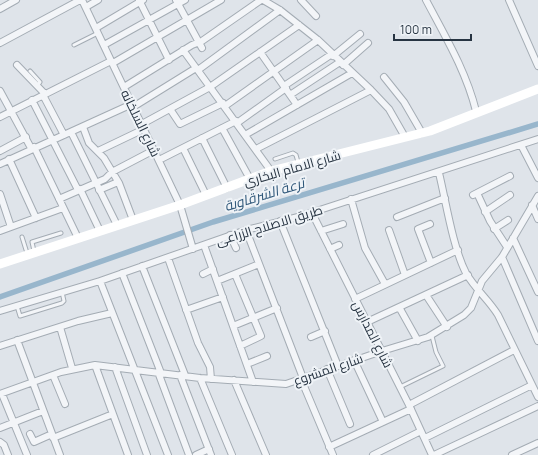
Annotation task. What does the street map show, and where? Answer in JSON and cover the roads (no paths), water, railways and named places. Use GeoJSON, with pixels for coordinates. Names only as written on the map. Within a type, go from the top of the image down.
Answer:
{"type":"FeatureCollection","features":[{"type":"Feature","properties":{"kind":"street"},"geometry":{"type":"LineString","coordinates":[[1,0],[2,8],[13,1]]}},
{"type":"Feature","properties":{"kind":"street"},"geometry":{"type":"LineString","coordinates":[[0,43],[81,0]]}},
{"type":"Feature","properties":{"kind":"street","name":"شارع السلخانه"},"geometry":{"type":"LineString","coordinates":[[81,0],[86,7],[180,205],[184,214],[193,249]]}},
{"type":"Feature","properties":{"kind":"street"},"geometry":{"type":"LineString","coordinates":[[86,7],[98,0]]}},
{"type":"Feature","properties":{"kind":"street"},"geometry":{"type":"LineString","coordinates":[[104,46],[177,2],[185,0]]}},
{"type":"Feature","properties":{"kind":"street"},"geometry":{"type":"LineString","coordinates":[[0,117],[44,94],[112,62],[221,0]]}},
{"type":"Feature","properties":{"kind":"street"},"geometry":{"type":"LineString","coordinates":[[124,87],[183,50],[201,45],[262,0],[280,10],[318,40],[371,90],[389,109],[405,137]]}},
{"type":"Feature","properties":{"kind":"street"},"geometry":{"type":"LineString","coordinates":[[301,0],[316,16]]}},
{"type":"Feature","properties":{"kind":"street"},"geometry":{"type":"LineString","coordinates":[[426,0],[454,53],[472,94],[476,111]]}},
{"type":"Feature","properties":{"kind":"street"},"geometry":{"type":"LineString","coordinates":[[508,0],[538,66]]}},
{"type":"Feature","properties":{"kind":"street"},"geometry":{"type":"LineString","coordinates":[[97,30],[141,1],[169,60]]}},
{"type":"Feature","properties":{"kind":"street"},"geometry":{"type":"LineString","coordinates":[[177,2],[201,45]]}},
{"type":"Feature","properties":{"kind":"street"},"geometry":{"type":"LineString","coordinates":[[0,164],[33,147],[133,105],[197,69],[280,10]]}},
{"type":"Feature","properties":{"kind":"street"},"geometry":{"type":"LineString","coordinates":[[98,151],[210,87],[299,25]]}},
{"type":"Feature","properties":{"kind":"street"},"geometry":{"type":"LineString","coordinates":[[159,160],[236,122],[333,55],[360,34]]}},
{"type":"Feature","properties":{"kind":"street"},"geometry":{"type":"LineString","coordinates":[[170,109],[178,123],[182,124],[224,105],[318,40]]}},
{"type":"Feature","properties":{"kind":"street"},"geometry":{"type":"LineString","coordinates":[[290,95],[342,63],[368,43]]}},
{"type":"Feature","properties":{"kind":"street"},"geometry":{"type":"LineString","coordinates":[[183,50],[271,171]]}},
{"type":"Feature","properties":{"kind":"street"},"geometry":{"type":"LineString","coordinates":[[260,52],[297,105]]}},
{"type":"Feature","properties":{"kind":"street"},"geometry":{"type":"LineString","coordinates":[[17,65],[44,94],[64,135]]}},
{"type":"Feature","properties":{"kind":"street"},"geometry":{"type":"LineString","coordinates":[[245,135],[352,73]]}},
{"type":"Feature","properties":{"kind":"street"},"geometry":{"type":"LineString","coordinates":[[384,77],[404,102],[422,133]]}},
{"type":"Feature","properties":{"kind":"street","name":"شارع الامام البخاري"},"geometry":{"type":"LineString","coordinates":[[0,264],[180,205],[271,171],[422,133],[476,111],[538,89]]}},
{"type":"Feature","properties":{"kind":"street"},"geometry":{"type":"LineString","coordinates":[[256,149],[371,90]]}},
{"type":"Feature","properties":{"kind":"street"},"geometry":{"type":"LineString","coordinates":[[0,91],[33,147],[78,238]]}},
{"type":"Feature","properties":{"kind":"street"},"geometry":{"type":"LineString","coordinates":[[32,100],[100,231]]}},
{"type":"Feature","properties":{"kind":"street"},"geometry":{"type":"LineString","coordinates":[[83,127],[89,143],[98,151],[118,182],[133,220]]}},
{"type":"Feature","properties":{"kind":"street"},"geometry":{"type":"LineString","coordinates":[[222,128],[250,179]]}},
{"type":"Feature","properties":{"kind":"street"},"geometry":{"type":"LineString","coordinates":[[71,132],[117,226]]}},
{"type":"Feature","properties":{"kind":"street"},"geometry":{"type":"LineString","coordinates":[[0,151],[26,137]]}},
{"type":"Feature","properties":{"kind":"street"},"geometry":{"type":"LineString","coordinates":[[202,138],[227,188]]}},
{"type":"Feature","properties":{"kind":"street","name":"طريق الاصلاح الزراعى"},"geometry":{"type":"LineString","coordinates":[[0,311],[100,281],[230,235],[312,212],[538,139]]}},
{"type":"Feature","properties":{"kind":"street"},"geometry":{"type":"LineString","coordinates":[[521,144],[538,178]]}},
{"type":"Feature","properties":{"kind":"street"},"geometry":{"type":"LineString","coordinates":[[183,148],[206,195]]}},
{"type":"Feature","properties":{"kind":"street"},"geometry":{"type":"LineString","coordinates":[[59,199],[105,179],[112,172],[154,150]]}},
{"type":"Feature","properties":{"kind":"street"},"geometry":{"type":"LineString","coordinates":[[9,159],[36,218]]}},
{"type":"Feature","properties":{"kind":"street"},"geometry":{"type":"LineString","coordinates":[[439,172],[458,250],[468,276],[477,290],[494,309],[538,397]]}},
{"type":"Feature","properties":{"kind":"street"},"geometry":{"type":"LineString","coordinates":[[507,247],[494,229],[475,194],[510,176]]}},
{"type":"Feature","properties":{"kind":"street"},"geometry":{"type":"LineString","coordinates":[[99,190],[118,182]]}},
{"type":"Feature","properties":{"kind":"street"},"geometry":{"type":"LineString","coordinates":[[0,194],[12,227]]}},
{"type":"Feature","properties":{"kind":"street"},"geometry":{"type":"LineString","coordinates":[[485,212],[510,196]]}},
{"type":"Feature","properties":{"kind":"street","name":"شارع المشروع"},"geometry":{"type":"LineString","coordinates":[[1,394],[72,368],[95,365],[200,378],[278,384],[302,378],[432,336],[468,312],[474,304],[477,290],[482,281],[502,257],[538,196]]}},
{"type":"Feature","properties":{"kind":"street"},"geometry":{"type":"LineString","coordinates":[[397,217],[445,198]]}},
{"type":"Feature","properties":{"kind":"street"},"geometry":{"type":"LineString","coordinates":[[350,199],[366,248],[385,284]]}},
{"type":"Feature","properties":{"kind":"street"},"geometry":{"type":"LineString","coordinates":[[532,205],[538,218]]}},
{"type":"Feature","properties":{"kind":"street"},"geometry":{"type":"LineString","coordinates":[[0,231],[63,208]]}},
{"type":"Feature","properties":{"kind":"street","name":"شارع المدارس"},"geometry":{"type":"LineString","coordinates":[[312,212],[422,431],[432,455]]}},
{"type":"Feature","properties":{"kind":"street"},"geometry":{"type":"LineString","coordinates":[[494,229],[508,220]]}},
{"type":"Feature","properties":{"kind":"street"},"geometry":{"type":"LineString","coordinates":[[280,221],[338,366]]}},
{"type":"Feature","properties":{"kind":"street"},"geometry":{"type":"LineString","coordinates":[[322,232],[343,224]]}},
{"type":"Feature","properties":{"kind":"street"},"geometry":{"type":"LineString","coordinates":[[430,224],[418,229],[431,263]]}},
{"type":"Feature","properties":{"kind":"street"},"geometry":{"type":"LineString","coordinates":[[246,230],[333,455]]}},
{"type":"Feature","properties":{"kind":"street"},"geometry":{"type":"LineString","coordinates":[[388,230],[405,275]]}},
{"type":"Feature","properties":{"kind":"street"},"geometry":{"type":"LineString","coordinates":[[230,235],[236,248]]}},
{"type":"Feature","properties":{"kind":"street"},"geometry":{"type":"LineString","coordinates":[[513,238],[538,292]]}},
{"type":"Feature","properties":{"kind":"street"},"geometry":{"type":"LineString","coordinates":[[204,245],[254,382]]}},
{"type":"Feature","properties":{"kind":"street"},"geometry":{"type":"LineString","coordinates":[[330,249],[339,245]]}},
{"type":"Feature","properties":{"kind":"street"},"geometry":{"type":"LineString","coordinates":[[355,300],[385,284],[458,250]]}},
{"type":"Feature","properties":{"kind":"street"},"geometry":{"type":"LineString","coordinates":[[502,257],[538,341]]}},
{"type":"Feature","properties":{"kind":"street"},"geometry":{"type":"LineString","coordinates":[[168,258],[198,343],[210,368],[211,379]]}},
{"type":"Feature","properties":{"kind":"street"},"geometry":{"type":"LineString","coordinates":[[217,281],[259,264]]}},
{"type":"Feature","properties":{"kind":"street"},"geometry":{"type":"LineString","coordinates":[[142,266],[210,452],[196,455]]}},
{"type":"Feature","properties":{"kind":"street"},"geometry":{"type":"LineString","coordinates":[[202,274],[213,269]]}},
{"type":"Feature","properties":{"kind":"street"},"geometry":{"type":"LineString","coordinates":[[122,273],[189,455]]}},
{"type":"Feature","properties":{"kind":"street"},"geometry":{"type":"LineString","coordinates":[[235,274],[260,334],[260,337],[240,346]]}},
{"type":"Feature","properties":{"kind":"street"},"geometry":{"type":"LineString","coordinates":[[367,322],[468,276]]}},
{"type":"Feature","properties":{"kind":"street"},"geometry":{"type":"LineString","coordinates":[[100,281],[168,455]]}},
{"type":"Feature","properties":{"kind":"street"},"geometry":{"type":"LineString","coordinates":[[426,295],[447,327]]}},
{"type":"Feature","properties":{"kind":"street"},"geometry":{"type":"LineString","coordinates":[[186,310],[223,297]]}},
{"type":"Feature","properties":{"kind":"street"},"geometry":{"type":"LineString","coordinates":[[399,307],[418,341]]}},
{"type":"Feature","properties":{"kind":"street"},"geometry":{"type":"LineString","coordinates":[[233,326],[277,308]]}},
{"type":"Feature","properties":{"kind":"street"},"geometry":{"type":"LineString","coordinates":[[0,346],[112,312]]}},
{"type":"Feature","properties":{"kind":"street"},"geometry":{"type":"LineString","coordinates":[[60,327],[72,368]]}},
{"type":"Feature","properties":{"kind":"street"},"geometry":{"type":"LineString","coordinates":[[311,337],[324,332]]}},
{"type":"Feature","properties":{"kind":"street"},"geometry":{"type":"LineString","coordinates":[[17,340],[60,455]]}},
{"type":"Feature","properties":{"kind":"street"},"geometry":{"type":"LineString","coordinates":[[329,447],[383,422],[514,350]]}},
{"type":"Feature","properties":{"kind":"street"},"geometry":{"type":"LineString","coordinates":[[247,364],[267,356]]}},
{"type":"Feature","properties":{"kind":"street"},"geometry":{"type":"LineString","coordinates":[[354,360],[383,422]]}},
{"type":"Feature","properties":{"kind":"street"},"geometry":{"type":"LineString","coordinates":[[95,365],[128,455]]}},
{"type":"Feature","properties":{"kind":"street"},"geometry":{"type":"LineString","coordinates":[[114,367],[146,455]]}},
{"type":"Feature","properties":{"kind":"street"},"geometry":{"type":"LineString","coordinates":[[327,369],[350,424]]}},
{"type":"Feature","properties":{"kind":"street"},"geometry":{"type":"LineString","coordinates":[[52,375],[65,404]]}},
{"type":"Feature","properties":{"kind":"street"},"geometry":{"type":"LineString","coordinates":[[200,378],[232,455]]}},
{"type":"Feature","properties":{"kind":"street"},"geometry":{"type":"LineString","coordinates":[[234,380],[266,455]]}},
{"type":"Feature","properties":{"kind":"street"},"geometry":{"type":"LineString","coordinates":[[425,438],[532,385]]}},
{"type":"Feature","properties":{"kind":"street"},"geometry":{"type":"LineString","coordinates":[[1,394],[27,455]]}},
{"type":"Feature","properties":{"kind":"street"},"geometry":{"type":"LineString","coordinates":[[432,455],[538,406]]}},
{"type":"Feature","properties":{"kind":"street"},"geometry":{"type":"LineString","coordinates":[[0,428],[43,411]]}},
{"type":"Feature","properties":{"kind":"street"},"geometry":{"type":"LineString","coordinates":[[30,434],[34,442],[113,414]]}},
{"type":"Feature","properties":{"kind":"street"},"geometry":{"type":"LineString","coordinates":[[373,455],[422,431]]}},
{"type":"Feature","properties":{"kind":"street"},"geometry":{"type":"LineString","coordinates":[[0,442],[4,443],[8,455]]}},
{"type":"Feature","properties":{"kind":"street"},"geometry":{"type":"LineString","coordinates":[[512,455],[538,443]]}},
{"type":"Feature","properties":{"kind":"lane"},"geometry":{"type":"LineString","coordinates":[[74,45],[97,30]]}},
{"type":"Feature","properties":{"kind":"lane"},"geometry":{"type":"LineString","coordinates":[[30,72],[40,82],[37,86]]}},
{"type":"Feature","properties":{"kind":"lane"},"geometry":{"type":"LineString","coordinates":[[275,158],[294,153],[298,164]]}},
{"type":"Feature","properties":{"kind":"lane"},"geometry":{"type":"LineString","coordinates":[[31,254],[32,242],[61,233]]}},
{"type":"Feature","properties":{"kind":"lane"},"geometry":{"type":"LineString","coordinates":[[22,237],[31,254]]}},
{"type":"Feature","properties":{"kind":"lane"},"geometry":{"type":"LineString","coordinates":[[17,306],[20,316],[62,303],[64,301],[62,292]]}},
{"type":"Feature","properties":{"kind":"lane"},"geometry":{"type":"LineString","coordinates":[[400,387],[443,366],[436,352],[432,336]]}},
{"type":"Feature","properties":{"kind":"waterway","name":"ترعة الشرقاوية"},"geometry":{"type":"LineString","coordinates":[[0,297],[213,222],[538,124]]}}]}
